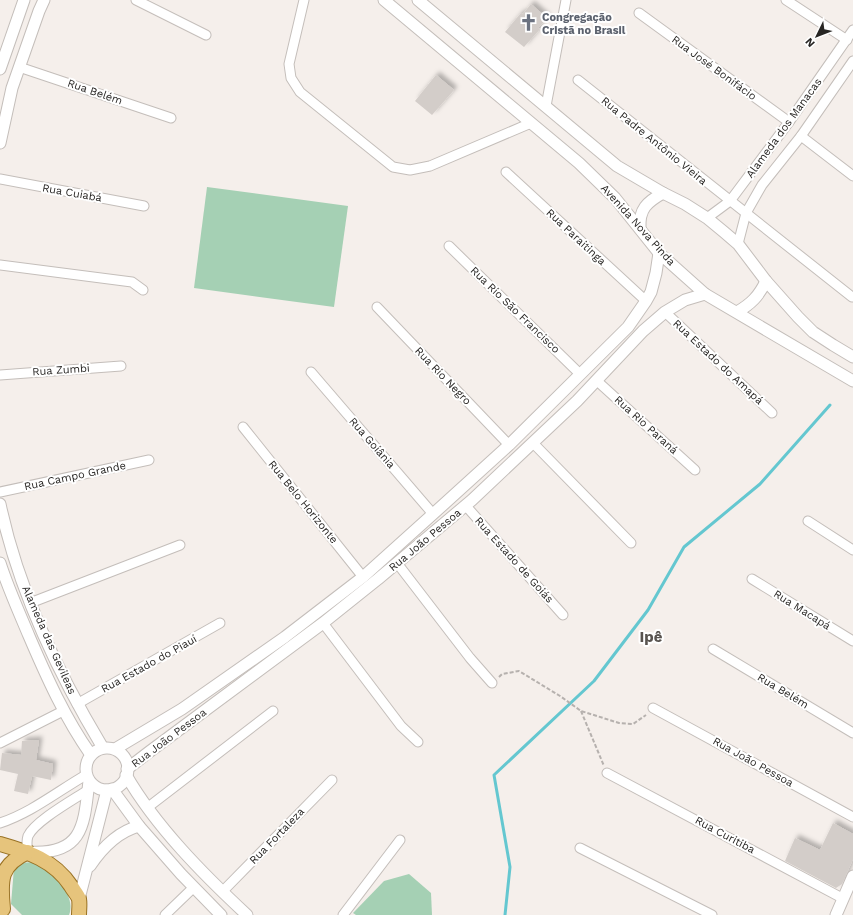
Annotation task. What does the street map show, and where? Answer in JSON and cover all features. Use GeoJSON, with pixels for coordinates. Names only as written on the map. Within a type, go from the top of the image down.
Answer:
{"type":"FeatureCollection","features":[{"type":"Feature","properties":{"kind":"main road"},"geometry":{"type":"LineString","coordinates":[[0,844],[28,852],[42,858],[55,867],[66,879],[79,899],[79,915]]}},
{"type":"Feature","properties":{"kind":"main road"},"geometry":{"type":"LineString","coordinates":[[4,910],[1,881],[6,867],[16,857],[28,852]]}},
{"type":"Feature","properties":{"kind":"main road"},"geometry":{"type":"LineString","coordinates":[[74,915],[79,899]]}},
{"type":"Feature","properties":{"kind":"street"},"geometry":{"type":"LineString","coordinates":[[0,68],[24,0]]}},
{"type":"Feature","properties":{"kind":"street"},"geometry":{"type":"LineString","coordinates":[[0,143],[12,88],[44,0]]}},
{"type":"Feature","properties":{"kind":"street"},"geometry":{"type":"LineString","coordinates":[[136,0],[206,35]]}},
{"type":"Feature","properties":{"kind":"street"},"geometry":{"type":"LineString","coordinates":[[304,0],[289,64],[291,78],[300,92],[393,167],[410,170],[430,166],[531,123]]}},
{"type":"Feature","properties":{"kind":"street","name":"Avenida Nova Pinda"},"geometry":{"type":"LineString","coordinates":[[384,0],[579,163],[615,198],[659,253],[705,294],[853,382]]}},
{"type":"Feature","properties":{"kind":"street"},"geometry":{"type":"LineString","coordinates":[[418,0],[617,166],[707,218],[738,244],[781,300],[813,332],[853,357]]}},
{"type":"Feature","properties":{"kind":"street"},"geometry":{"type":"LineString","coordinates":[[546,106],[566,0]]}},
{"type":"Feature","properties":{"kind":"street"},"geometry":{"type":"LineString","coordinates":[[786,0],[847,40]]}},
{"type":"Feature","properties":{"kind":"street","name":"Rua José Bonifácio"},"geometry":{"type":"LineString","coordinates":[[639,13],[789,122]]}},
{"type":"Feature","properties":{"kind":"street","name":"Alameda dos Manacas"},"geometry":{"type":"LineString","coordinates":[[707,218],[730,201],[789,122],[853,30]]}},
{"type":"Feature","properties":{"kind":"street","name":"Alameda dos Manacas"},"geometry":{"type":"LineString","coordinates":[[738,244],[746,213],[762,186],[801,136],[852,63]]}},
{"type":"Feature","properties":{"kind":"street","name":"Rua Belém"},"geometry":{"type":"LineString","coordinates":[[19,67],[171,118]]}},
{"type":"Feature","properties":{"kind":"street","name":"Rua Padre Antônio Vieira"},"geometry":{"type":"LineString","coordinates":[[578,80],[852,297]]}},
{"type":"Feature","properties":{"kind":"street"},"geometry":{"type":"LineString","coordinates":[[801,136],[853,176]]}},
{"type":"Feature","properties":{"kind":"street","name":"Rua Paraitinga"},"geometry":{"type":"LineString","coordinates":[[506,172],[646,301]]}},
{"type":"Feature","properties":{"kind":"street","name":"Rua Cuiabá"},"geometry":{"type":"LineString","coordinates":[[0,180],[144,206]]}},
{"type":"Feature","properties":{"kind":"street"},"geometry":{"type":"LineString","coordinates":[[640,228],[640,218],[643,209],[663,193]]}},
{"type":"Feature","properties":{"kind":"street","name":"Rua Rio São Francisco"},"geometry":{"type":"LineString","coordinates":[[449,246],[580,374]]}},
{"type":"Feature","properties":{"kind":"street","name":"Rua João Pessoa"},"geometry":{"type":"LineString","coordinates":[[115,750],[188,705],[285,637],[363,577],[509,445],[628,327],[646,301],[656,274],[659,253]]}},
{"type":"Feature","properties":{"kind":"street"},"geometry":{"type":"LineString","coordinates":[[0,265],[132,282],[143,290]]}},
{"type":"Feature","properties":{"kind":"street"},"geometry":{"type":"LineString","coordinates":[[737,312],[749,305],[756,298],[766,281]]}},
{"type":"Feature","properties":{"kind":"street","name":"Rua João Pessoa"},"geometry":{"type":"LineString","coordinates":[[127,772],[149,752],[323,623],[466,506],[596,380],[643,331],[665,312],[685,300],[705,294]]}},
{"type":"Feature","properties":{"kind":"street","name":"Rua Rio Negro"},"geometry":{"type":"LineString","coordinates":[[377,307],[509,445]]}},
{"type":"Feature","properties":{"kind":"street","name":"Rua Estado do Amapá"},"geometry":{"type":"LineString","coordinates":[[665,312],[772,413]]}},
{"type":"Feature","properties":{"kind":"street","name":"Rua Zumbi"},"geometry":{"type":"LineString","coordinates":[[0,375],[121,366]]}},
{"type":"Feature","properties":{"kind":"street","name":"Rua Goiânia"},"geometry":{"type":"LineString","coordinates":[[311,372],[433,514]]}},
{"type":"Feature","properties":{"kind":"street","name":"Rua Rio Paraná"},"geometry":{"type":"LineString","coordinates":[[596,380],[695,470]]}},
{"type":"Feature","properties":{"kind":"street","name":"Rua Belo Horizonte"},"geometry":{"type":"LineString","coordinates":[[243,428],[363,577]]}},
{"type":"Feature","properties":{"kind":"street"},"geometry":{"type":"LineString","coordinates":[[533,442],[631,543]]}},
{"type":"Feature","properties":{"kind":"street","name":"Rua Campo Grande"},"geometry":{"type":"LineString","coordinates":[[0,492],[149,460]]}},
{"type":"Feature","properties":{"kind":"street","name":"Alameda das Gevileas"},"geometry":{"type":"LineString","coordinates":[[0,504],[9,541],[30,603],[77,704],[103,748]]}},
{"type":"Feature","properties":{"kind":"street","name":"Rua Estado de Goiás"},"geometry":{"type":"LineString","coordinates":[[466,506],[563,615]]}},
{"type":"Feature","properties":{"kind":"street"},"geometry":{"type":"LineString","coordinates":[[808,521],[853,550]]}},
{"type":"Feature","properties":{"kind":"street"},"geometry":{"type":"LineString","coordinates":[[30,603],[180,545]]}},
{"type":"Feature","properties":{"kind":"street","name":"Alameda das Gevileas"},"geometry":{"type":"LineString","coordinates":[[0,563],[7,584],[42,667],[63,711],[91,755]]}},
{"type":"Feature","properties":{"kind":"street"},"geometry":{"type":"LineString","coordinates":[[397,563],[470,658],[492,683]]}},
{"type":"Feature","properties":{"kind":"street","name":"Rua Macapá"},"geometry":{"type":"LineString","coordinates":[[752,579],[853,641]]}},
{"type":"Feature","properties":{"kind":"street"},"geometry":{"type":"LineString","coordinates":[[323,623],[400,726],[418,742]]}},
{"type":"Feature","properties":{"kind":"street","name":"Rua Estado do Piauí"},"geometry":{"type":"LineString","coordinates":[[77,704],[220,624]]}},
{"type":"Feature","properties":{"kind":"street","name":"Rua Belém"},"geometry":{"type":"LineString","coordinates":[[713,649],[853,733]]}},
{"type":"Feature","properties":{"kind":"street","name":"Rua João Pessoa"},"geometry":{"type":"LineString","coordinates":[[654,708],[853,816]]}},
{"type":"Feature","properties":{"kind":"street"},"geometry":{"type":"LineString","coordinates":[[0,743],[63,711]]}},
{"type":"Feature","properties":{"kind":"street"},"geometry":{"type":"LineString","coordinates":[[147,808],[273,711]]}},
{"type":"Feature","properties":{"kind":"street"},"geometry":{"type":"LineString","coordinates":[[88,782],[36,826],[29,835],[27,841],[28,852],[51,852],[64,847],[73,841],[83,824],[88,782],[86,768],[87,761],[96,750],[103,748],[115,750],[124,757],[127,772],[147,808],[169,835],[222,892],[247,915]]}},
{"type":"Feature","properties":{"kind":"street"},"geometry":{"type":"LineString","coordinates":[[88,782],[100,789],[110,789],[118,786],[123,781],[127,772]]}},
{"type":"Feature","properties":{"kind":"street","name":"Rua Curitiba"},"geometry":{"type":"LineString","coordinates":[[607,773],[842,898]]}},
{"type":"Feature","properties":{"kind":"street","name":"Rua Fortaleza"},"geometry":{"type":"LineString","coordinates":[[222,892],[332,780]]}},
{"type":"Feature","properties":{"kind":"street"},"geometry":{"type":"LineString","coordinates":[[0,823],[10,820],[40,804],[88,782]]}},
{"type":"Feature","properties":{"kind":"street"},"geometry":{"type":"LineString","coordinates":[[110,789],[139,826],[193,888],[221,915]]}},
{"type":"Feature","properties":{"kind":"street"},"geometry":{"type":"LineString","coordinates":[[79,899],[110,789]]}},
{"type":"Feature","properties":{"kind":"street"},"geometry":{"type":"LineString","coordinates":[[86,871],[94,859],[118,835],[128,829],[139,826]]}},
{"type":"Feature","properties":{"kind":"street"},"geometry":{"type":"LineString","coordinates":[[343,915],[400,840]]}},
{"type":"Feature","properties":{"kind":"street"},"geometry":{"type":"LineString","coordinates":[[580,848],[712,915]]}},
{"type":"Feature","properties":{"kind":"street"},"geometry":{"type":"LineString","coordinates":[[836,915],[842,898],[853,876]]}},
{"type":"Feature","properties":{"kind":"street"},"geometry":{"type":"LineString","coordinates":[[165,915],[193,888]]}},
{"type":"Feature","properties":{"kind":"path"},"geometry":{"type":"LineString","coordinates":[[492,683],[502,674],[519,671],[560,696],[581,711],[618,723],[633,724],[654,708]]}},
{"type":"Feature","properties":{"kind":"path"},"geometry":{"type":"LineString","coordinates":[[581,711],[607,773]]}},
{"type":"Feature","properties":{"kind":"green space"},"geometry":{"type":"Polygon","coordinates":[[[207,187],[348,206],[334,307],[194,288],[207,187]]]}},
{"type":"Feature","properties":{"kind":"green space"},"geometry":{"type":"Polygon","coordinates":[[[33,862],[52,873],[60,882],[69,898],[69,915],[22,915],[11,904],[14,868],[21,863],[33,862]]]}},
{"type":"Feature","properties":{"kind":"green space"},"geometry":{"type":"Polygon","coordinates":[[[409,874],[431,893],[432,915],[356,915],[353,913],[384,881],[409,874]]]}},
{"type":"Feature","properties":{"kind":"building","name":"Congregação Cristã no Brasil"},"geometry":{"type":"Polygon","coordinates":[[[531,4],[547,18],[538,28],[540,29],[524,47],[505,32],[521,13],[523,14],[531,4]]]}},
{"type":"Feature","properties":{"kind":"building"},"geometry":{"type":"Polygon","coordinates":[[[436,75],[454,90],[432,115],[415,101],[436,75]]]}},
{"type":"Feature","properties":{"kind":"building"},"geometry":{"type":"Polygon","coordinates":[[[39,740],[36,760],[53,764],[51,780],[32,776],[28,794],[14,791],[18,774],[0,770],[2,753],[21,755],[22,741],[39,740]]]}},
{"type":"Feature","properties":{"kind":"building"},"geometry":{"type":"Polygon","coordinates":[[[833,823],[853,834],[853,859],[842,884],[836,888],[785,861],[795,838],[820,850],[833,823]]]}},
{"type":"Feature","properties":{"kind":"waterway"},"geometry":{"type":"LineString","coordinates":[[505,915],[510,867],[494,775],[594,681],[648,610],[684,547],[760,484],[830,405]]}},
{"type":"Feature","properties":{"kind":"place","name":"Congregação Cristã no Brasil"},"geometry":{"type":"Point","coordinates":[529,23]}},
{"type":"Feature","properties":{"kind":"district","name":"Ipê"},"geometry":{"type":"Point","coordinates":[651,637]}}]}
